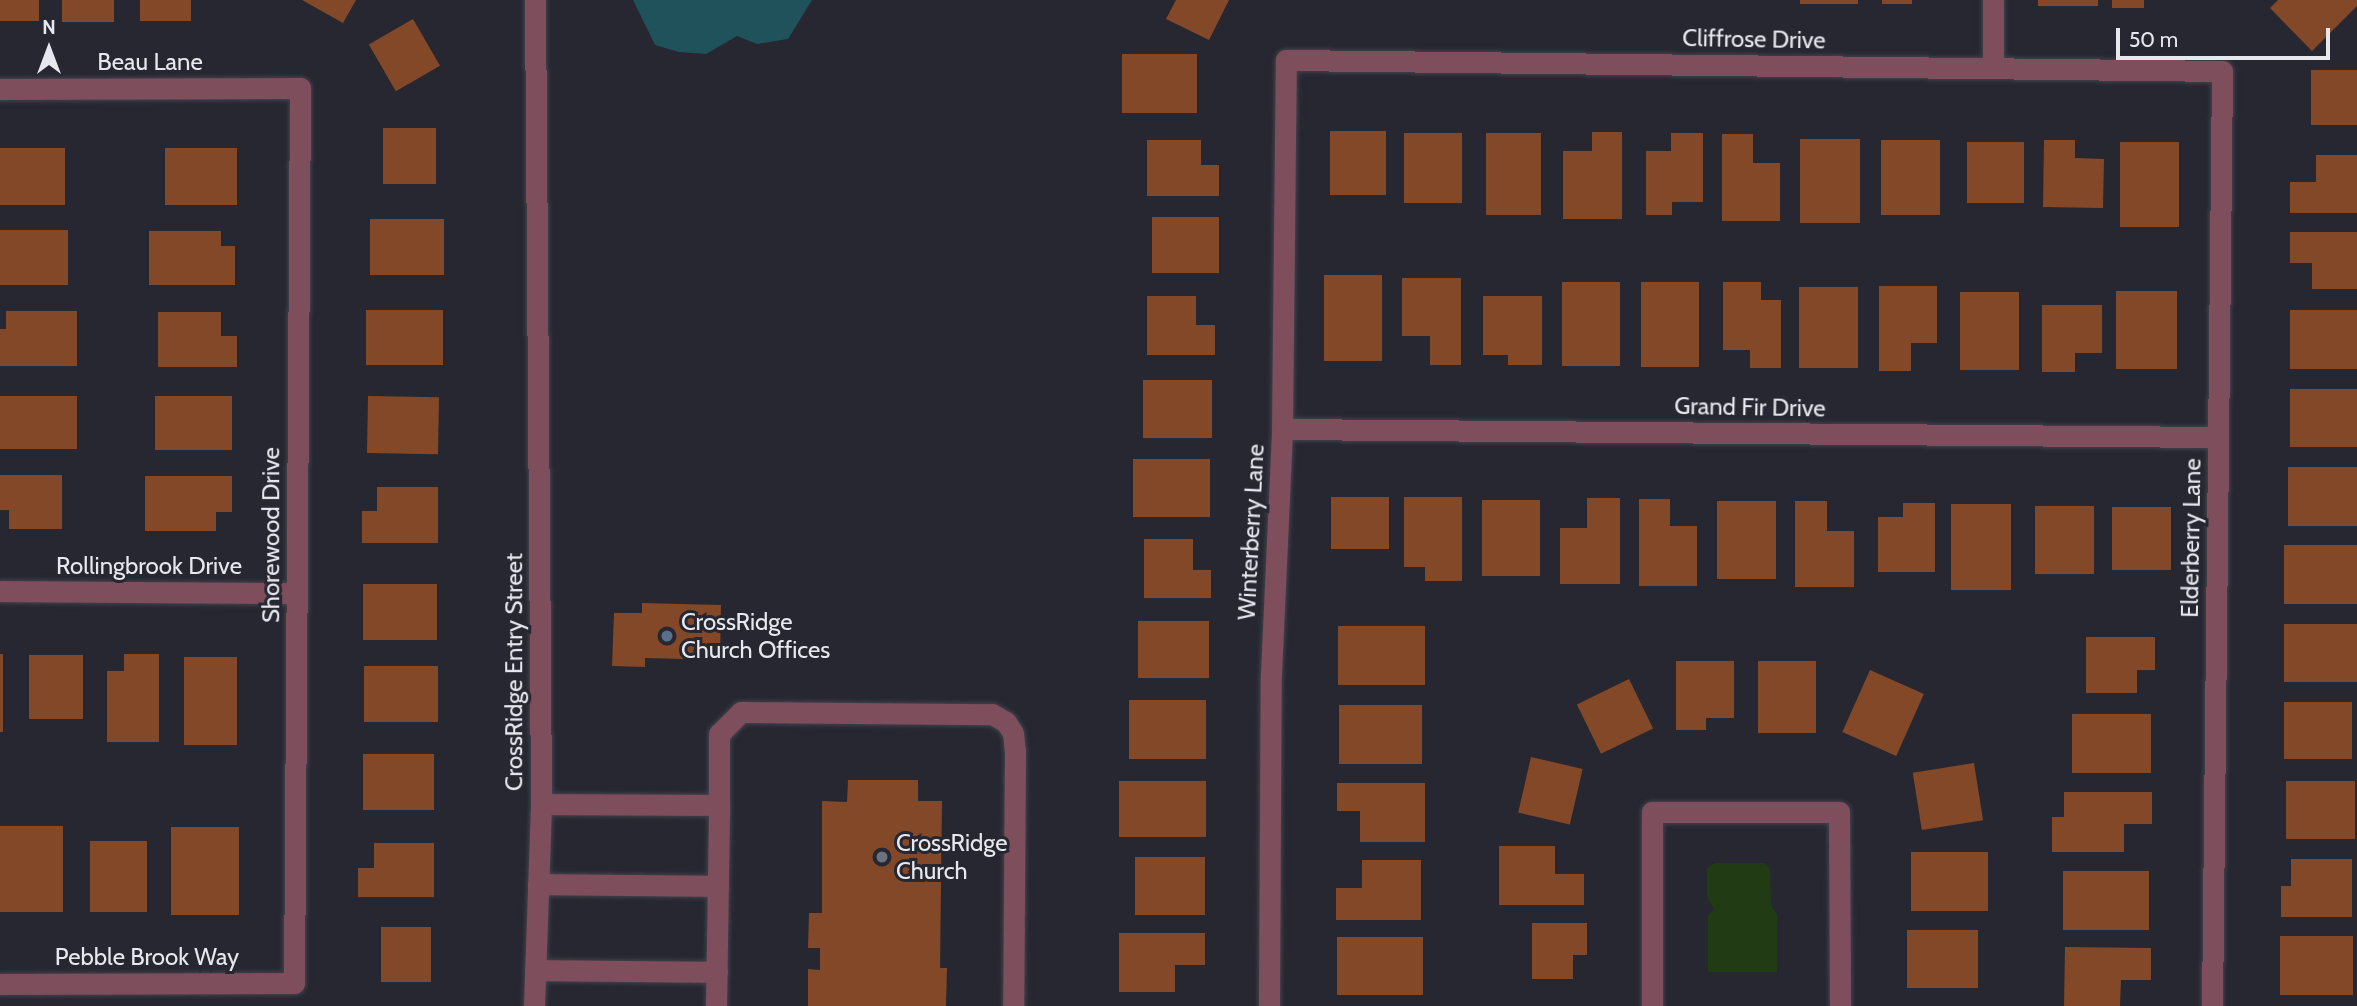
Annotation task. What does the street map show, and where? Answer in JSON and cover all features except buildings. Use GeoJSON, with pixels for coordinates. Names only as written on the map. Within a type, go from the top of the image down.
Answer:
{"type":"FeatureCollection","features":[{"type":"Feature","properties":{"kind":"street","name":"CrossRidge Entry Street"},"geometry":{"type":"LineString","coordinates":[[535,0],[541,804],[719,805]]}},
{"type":"Feature","properties":{"kind":"street"},"geometry":{"type":"LineString","coordinates":[[1993,0],[1993,68]]}},
{"type":"Feature","properties":{"kind":"street","name":"Cliffrose Drive"},"geometry":{"type":"LineString","coordinates":[[1286,60],[2222,71]]}},
{"type":"Feature","properties":{"kind":"street","name":"Winterberry Lane"},"geometry":{"type":"LineString","coordinates":[[1269,1006],[1271,674],[1282,429],[1286,60]]}},
{"type":"Feature","properties":{"kind":"street","name":"Elderberry Lane"},"geometry":{"type":"LineString","coordinates":[[2212,1006],[2222,71]]}},
{"type":"Feature","properties":{"kind":"street","name":"Beau Lane"},"geometry":{"type":"LineString","coordinates":[[0,89],[300,88]]}},
{"type":"Feature","properties":{"kind":"street","name":"Shorewood Drive"},"geometry":{"type":"LineString","coordinates":[[294,983],[300,88]]}},
{"type":"Feature","properties":{"kind":"street","name":"Grand Fir Drive"},"geometry":{"type":"LineString","coordinates":[[1282,429],[2218,437]]}},
{"type":"Feature","properties":{"kind":"street","name":"Rollingbrook Drive"},"geometry":{"type":"LineString","coordinates":[[0,591],[297,593]]}},
{"type":"Feature","properties":{"kind":"street"},"geometry":{"type":"LineString","coordinates":[[716,1006],[719,734],[741,712],[992,714],[1006,722],[1013,733],[1015,751],[1013,1006]]}},
{"type":"Feature","properties":{"kind":"street"},"geometry":{"type":"LineString","coordinates":[[534,1006],[541,804]]}},
{"type":"Feature","properties":{"kind":"street"},"geometry":{"type":"LineString","coordinates":[[1652,1006],[1652,813],[1839,813],[1840,1006]]}},
{"type":"Feature","properties":{"kind":"street"},"geometry":{"type":"LineString","coordinates":[[538,884],[718,886]]}},
{"type":"Feature","properties":{"kind":"street"},"geometry":{"type":"LineString","coordinates":[[535,970],[717,972]]}},
{"type":"Feature","properties":{"kind":"street","name":"Pebble Brook Way"},"geometry":{"type":"LineString","coordinates":[[0,984],[294,983]]}},
{"type":"Feature","properties":{"kind":"green space"},"geometry":{"type":"Polygon","coordinates":[[[1715,863],[1765,863],[1770,869],[1771,906],[1777,914],[1777,972],[1708,972],[1708,915],[1714,909],[1707,898],[1707,868],[1715,863]]]}},
{"type":"Feature","properties":{"kind":"water"},"geometry":{"type":"Polygon","coordinates":[[[633,0],[812,0],[788,39],[757,44],[737,36],[706,54],[679,52],[655,45],[633,0]]]}},
{"type":"Feature","properties":{"kind":"place","name":"CrossRidge Church Offices"},"geometry":{"type":"Point","coordinates":[667,636]}},
{"type":"Feature","properties":{"kind":"place","name":"CrossRidge Church"},"geometry":{"type":"Point","coordinates":[882,857]}}]}
